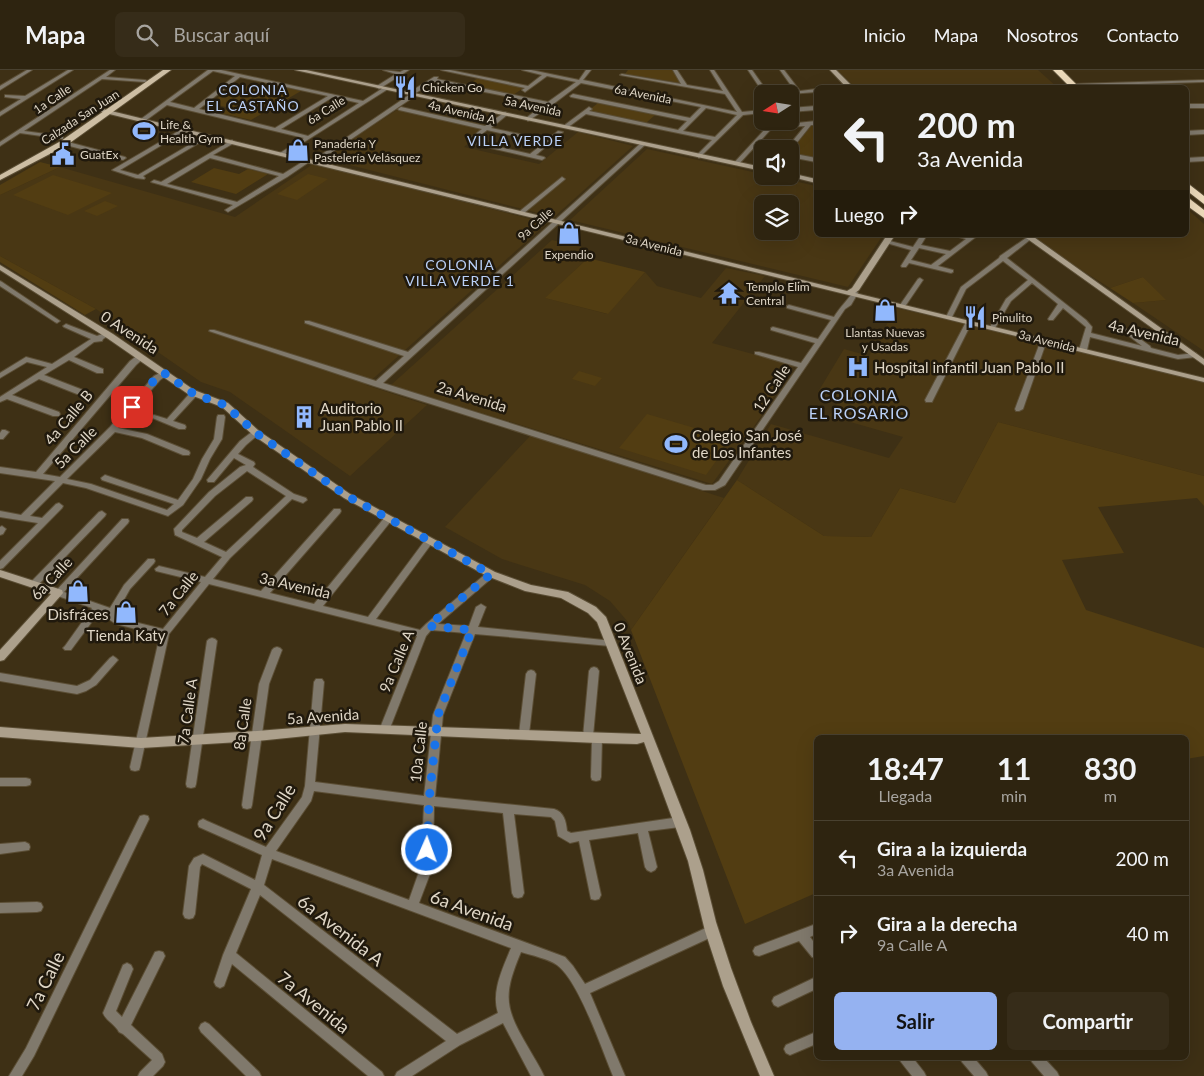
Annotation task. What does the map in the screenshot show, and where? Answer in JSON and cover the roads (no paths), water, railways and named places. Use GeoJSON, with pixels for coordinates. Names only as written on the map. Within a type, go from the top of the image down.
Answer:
{"type":"FeatureCollection","features":[{"type":"Feature","properties":{"kind":"highway"},"geometry":{"type":"LineString","coordinates":[[1052,71],[1070,85]]}},
{"type":"Feature","properties":{"kind":"highway"},"geometry":{"type":"LineString","coordinates":[[1189,188],[1204,201]]}},
{"type":"Feature","properties":{"kind":"highway"},"geometry":{"type":"LineString","coordinates":[[1189,194],[1204,207]]}},
{"type":"Feature","properties":{"kind":"highway"},"geometry":{"type":"LineString","coordinates":[[1189,202],[1204,215]]}},
{"type":"Feature","properties":{"kind":"main road","name":"Calzada San Juan"},"geometry":{"type":"LineString","coordinates":[[106,111],[161,70]]}},
{"type":"Feature","properties":{"kind":"main road","name":"Calzada San Juan"},"geometry":{"type":"LineString","coordinates":[[0,178],[62,140],[168,70]]}},
{"type":"Feature","properties":{"kind":"main road","name":"5a Avenida"},"geometry":{"type":"LineString","coordinates":[[298,70],[528,119],[562,130],[643,144],[754,168]]}},
{"type":"Feature","properties":{"kind":"main road"},"geometry":{"type":"LineString","coordinates":[[828,70],[843,85]]}},
{"type":"Feature","properties":{"kind":"main road"},"geometry":{"type":"LineString","coordinates":[[833,70],[848,85]]}},
{"type":"Feature","properties":{"kind":"main road","name":"3a Avenida"},"geometry":{"type":"LineString","coordinates":[[106,111],[853,292],[1202,379]]}},
{"type":"Feature","properties":{"kind":"main road","name":"Calzada San Juan"},"geometry":{"type":"LineString","coordinates":[[0,173],[62,140]]}},
{"type":"Feature","properties":{"kind":"main road"},"geometry":{"type":"LineString","coordinates":[[799,177],[814,181]]}},
{"type":"Feature","properties":{"kind":"main road"},"geometry":{"type":"LineString","coordinates":[[1029,237],[1204,363]]}},
{"type":"Feature","properties":{"kind":"main road","name":"12 Calle"},"geometry":{"type":"LineString","coordinates":[[853,292],[887,241]]}},
{"type":"Feature","properties":{"kind":"main road","name":"0 Avenida"},"geometry":{"type":"LineString","coordinates":[[0,267],[103,337],[142,357],[194,394],[225,405],[256,433],[347,496],[491,574],[521,586],[570,597],[598,614],[680,822],[695,864],[712,931],[749,1038],[767,1076]]}},
{"type":"Feature","properties":{"kind":"main road"},"geometry":{"type":"LineString","coordinates":[[0,573],[58,593]]}},
{"type":"Feature","properties":{"kind":"main road","name":"6a Calle"},"geometry":{"type":"LineString","coordinates":[[0,657],[58,593]]}},
{"type":"Feature","properties":{"kind":"main road","name":"5a Avenida"},"geometry":{"type":"LineString","coordinates":[[0,732],[141,743],[346,728],[384,728],[593,738],[637,739],[648,737]]}},
{"type":"Feature","properties":{"kind":"street"},"geometry":{"type":"LineString","coordinates":[[0,88],[30,70]]}},
{"type":"Feature","properties":{"kind":"street"},"geometry":{"type":"LineString","coordinates":[[0,114],[71,70]]}},
{"type":"Feature","properties":{"kind":"street","name":"1a Calle"},"geometry":{"type":"LineString","coordinates":[[0,144],[113,70]]}},
{"type":"Feature","properties":{"kind":"street"},"geometry":{"type":"LineString","coordinates":[[143,120],[212,70],[362,102]]}},
{"type":"Feature","properties":{"kind":"street"},"geometry":{"type":"LineString","coordinates":[[385,70],[401,74]]}},
{"type":"Feature","properties":{"kind":"street","name":"6a Calle"},"geometry":{"type":"LineString","coordinates":[[282,154],[408,70]]}},
{"type":"Feature","properties":{"kind":"street"},"geometry":{"type":"LineString","coordinates":[[228,210],[312,161],[412,95],[445,70],[528,88]]}},
{"type":"Feature","properties":{"kind":"street","name":"6a Avenida"},"geometry":{"type":"LineString","coordinates":[[524,70],[741,114],[754,113]]}},
{"type":"Feature","properties":{"kind":"street"},"geometry":{"type":"LineString","coordinates":[[528,119],[580,82],[589,70]]}},
{"type":"Feature","properties":{"kind":"street"},"geometry":{"type":"LineString","coordinates":[[613,88],[626,70]]}},
{"type":"Feature","properties":{"kind":"street"},"geometry":{"type":"LineString","coordinates":[[675,70],[685,86]]}},
{"type":"Feature","properties":{"kind":"street"},"geometry":{"type":"LineString","coordinates":[[699,156],[741,114],[712,70]]}},
{"type":"Feature","properties":{"kind":"street"},"geometry":{"type":"LineString","coordinates":[[750,70],[761,85]]}},
{"type":"Feature","properties":{"kind":"street"},"geometry":{"type":"LineString","coordinates":[[782,70],[793,85]]}},
{"type":"Feature","properties":{"kind":"street"},"geometry":{"type":"LineString","coordinates":[[514,97],[546,74]]}},
{"type":"Feature","properties":{"kind":"street"},"geometry":{"type":"LineString","coordinates":[[195,110],[239,75]]}},
{"type":"Feature","properties":{"kind":"street"},"geometry":{"type":"LineString","coordinates":[[622,75],[727,94]]}},
{"type":"Feature","properties":{"kind":"street"},"geometry":{"type":"LineString","coordinates":[[462,86],[476,77]]}},
{"type":"Feature","properties":{"kind":"street"},"geometry":{"type":"LineString","coordinates":[[102,78],[144,82]]}},
{"type":"Feature","properties":{"kind":"street"},"geometry":{"type":"LineString","coordinates":[[433,80],[550,104]]}},
{"type":"Feature","properties":{"kind":"street"},"geometry":{"type":"LineString","coordinates":[[1070,85],[1204,81]]}},
{"type":"Feature","properties":{"kind":"street"},"geometry":{"type":"LineString","coordinates":[[799,92],[814,91]]}},
{"type":"Feature","properties":{"kind":"street"},"geometry":{"type":"LineString","coordinates":[[3,96],[25,98]]}},
{"type":"Feature","properties":{"kind":"street"},"geometry":{"type":"LineString","coordinates":[[277,129],[332,96]]}},
{"type":"Feature","properties":{"kind":"street"},"geometry":{"type":"LineString","coordinates":[[574,96],[690,120]]}},
{"type":"Feature","properties":{"kind":"street"},"geometry":{"type":"LineString","coordinates":[[531,156],[598,101]]}},
{"type":"Feature","properties":{"kind":"street"},"geometry":{"type":"LineString","coordinates":[[166,103],[307,137]]}},
{"type":"Feature","properties":{"kind":"street"},"geometry":{"type":"LineString","coordinates":[[679,132],[704,106]]}},
{"type":"Feature","properties":{"kind":"street"},"geometry":{"type":"LineString","coordinates":[[1189,106],[1204,106]]}},
{"type":"Feature","properties":{"kind":"street"},"geometry":{"type":"LineString","coordinates":[[799,109],[814,108]]}},
{"type":"Feature","properties":{"kind":"street","name":"4a Avenida A"},"geometry":{"type":"LineString","coordinates":[[401,109],[547,142]]}},
{"type":"Feature","properties":{"kind":"street"},"geometry":{"type":"LineString","coordinates":[[585,112],[715,139]]}},
{"type":"Feature","properties":{"kind":"street"},"geometry":{"type":"LineString","coordinates":[[505,114],[470,140],[542,158]]}},
{"type":"Feature","properties":{"kind":"street"},"geometry":{"type":"LineString","coordinates":[[647,125],[660,114]]}},
{"type":"Feature","properties":{"kind":"street"},"geometry":{"type":"LineString","coordinates":[[796,140],[809,124]]}},
{"type":"Feature","properties":{"kind":"street"},"geometry":{"type":"LineString","coordinates":[[736,164],[755,148],[770,127],[814,124]]}},
{"type":"Feature","properties":{"kind":"street"},"geometry":{"type":"LineString","coordinates":[[114,170],[184,130]]}},
{"type":"Feature","properties":{"kind":"street"},"geometry":{"type":"LineString","coordinates":[[21,132],[62,140],[123,158]]}},
{"type":"Feature","properties":{"kind":"street"},"geometry":{"type":"LineString","coordinates":[[1189,133],[1204,132]]}},
{"type":"Feature","properties":{"kind":"street"},"geometry":{"type":"LineString","coordinates":[[138,177],[208,136]]}},
{"type":"Feature","properties":{"kind":"street"},"geometry":{"type":"LineString","coordinates":[[162,184],[232,142]]}},
{"type":"Feature","properties":{"kind":"street","name":"9a Calle"},"geometry":{"type":"LineString","coordinates":[[376,384],[560,221],[643,144]]}},
{"type":"Feature","properties":{"kind":"street"},"geometry":{"type":"LineString","coordinates":[[209,156],[286,176]]}},
{"type":"Feature","properties":{"kind":"street"},"geometry":{"type":"LineString","coordinates":[[799,157],[814,160]]}},
{"type":"Feature","properties":{"kind":"street"},"geometry":{"type":"LineString","coordinates":[[1189,160],[1204,159]]}},
{"type":"Feature","properties":{"kind":"street"},"geometry":{"type":"LineString","coordinates":[[114,170],[145,179]]}},
{"type":"Feature","properties":{"kind":"street"},"geometry":{"type":"LineString","coordinates":[[522,212],[562,179]]}},
{"type":"Feature","properties":{"kind":"street"},"geometry":{"type":"LineString","coordinates":[[154,182],[237,204]]}},
{"type":"Feature","properties":{"kind":"street"},"geometry":{"type":"LineString","coordinates":[[923,237],[906,264],[951,271]]}},
{"type":"Feature","properties":{"kind":"street"},"geometry":{"type":"LineString","coordinates":[[932,267],[972,237]]}},
{"type":"Feature","properties":{"kind":"street"},"geometry":{"type":"LineString","coordinates":[[949,317],[963,288],[1027,237]]}},
{"type":"Feature","properties":{"kind":"street"},"geometry":{"type":"LineString","coordinates":[[887,241],[902,248],[950,253]]}},
{"type":"Feature","properties":{"kind":"street"},"geometry":{"type":"LineString","coordinates":[[1002,257],[1084,321],[1089,327],[1083,350]]}},
{"type":"Feature","properties":{"kind":"street"},"geometry":{"type":"LineString","coordinates":[[903,305],[920,280]]}},
{"type":"Feature","properties":{"kind":"street"},"geometry":{"type":"LineString","coordinates":[[994,327],[1008,300],[1032,280]]}},
{"type":"Feature","properties":{"kind":"street"},"geometry":{"type":"LineString","coordinates":[[0,283],[57,321]]}},
{"type":"Feature","properties":{"kind":"street","name":"12 Calle"},"geometry":{"type":"LineString","coordinates":[[722,484],[835,319],[843,308],[849,304],[853,292]]}},
{"type":"Feature","properties":{"kind":"street"},"geometry":{"type":"LineString","coordinates":[[1051,320],[1062,304]]}},
{"type":"Feature","properties":{"kind":"street"},"geometry":{"type":"LineString","coordinates":[[788,307],[835,319]]}},
{"type":"Feature","properties":{"kind":"street"},"geometry":{"type":"LineString","coordinates":[[308,322],[409,355]]}},
{"type":"Feature","properties":{"kind":"street"},"geometry":{"type":"LineString","coordinates":[[929,400],[969,322]]}},
{"type":"Feature","properties":{"kind":"street"},"geometry":{"type":"LineString","coordinates":[[66,326],[103,337]]}},
{"type":"Feature","properties":{"kind":"street"},"geometry":{"type":"LineString","coordinates":[[1122,328],[1152,350]]}},
{"type":"Feature","properties":{"kind":"street"},"geometry":{"type":"LineString","coordinates":[[773,330],[820,342]]}},
{"type":"Feature","properties":{"kind":"street","name":"2a Avenida"},"geometry":{"type":"LineString","coordinates":[[212,331],[706,488],[722,484]]}},
{"type":"Feature","properties":{"kind":"street","name":"4a Avenida"},"geometry":{"type":"LineString","coordinates":[[1088,335],[1178,357],[1193,355]]}},
{"type":"Feature","properties":{"kind":"street"},"geometry":{"type":"LineString","coordinates":[[1114,341],[1133,336]]}},
{"type":"Feature","properties":{"kind":"street"},"geometry":{"type":"LineString","coordinates":[[4,398],[103,337]]}},
{"type":"Feature","properties":{"kind":"street"},"geometry":{"type":"LineString","coordinates":[[1019,409],[1044,340]]}},
{"type":"Feature","properties":{"kind":"street"},"geometry":{"type":"LineString","coordinates":[[757,353],[802,366]]}},
{"type":"Feature","properties":{"kind":"street"},"geometry":{"type":"LineString","coordinates":[[70,357],[100,370]]}},
{"type":"Feature","properties":{"kind":"street","name":"4a Calle B"},"geometry":{"type":"LineString","coordinates":[[38,475],[133,363],[142,357]]}},
{"type":"Feature","properties":{"kind":"street"},"geometry":{"type":"LineString","coordinates":[[0,376],[24,359],[53,367]]}},
{"type":"Feature","properties":{"kind":"street","name":"5a Calle"},"geometry":{"type":"LineString","coordinates":[[24,517],[113,429],[156,378],[164,373]]}},
{"type":"Feature","properties":{"kind":"street"},"geometry":{"type":"LineString","coordinates":[[39,376],[80,392]]}},
{"type":"Feature","properties":{"kind":"street"},"geometry":{"type":"LineString","coordinates":[[168,422],[194,394]]}},
{"type":"Feature","properties":{"kind":"street"},"geometry":{"type":"LineString","coordinates":[[4,398],[56,414]]}},
{"type":"Feature","properties":{"kind":"street"},"geometry":{"type":"LineString","coordinates":[[154,417],[182,427]]}},
{"type":"Feature","properties":{"kind":"street"},"geometry":{"type":"LineString","coordinates":[[0,470],[38,475],[88,486],[168,513],[180,503],[197,479],[218,439],[221,417]]}},
{"type":"Feature","properties":{"kind":"street"},"geometry":{"type":"LineString","coordinates":[[120,421],[138,425],[145,420]]}},
{"type":"Feature","properties":{"kind":"street"},"geometry":{"type":"LineString","coordinates":[[113,429],[144,436],[186,452]]}},
{"type":"Feature","properties":{"kind":"street"},"geometry":{"type":"LineString","coordinates":[[211,480],[233,454],[256,433]]}},
{"type":"Feature","properties":{"kind":"street"},"geometry":{"type":"LineString","coordinates":[[227,556],[178,533],[178,529],[212,494],[251,464],[233,454]]}},
{"type":"Feature","properties":{"kind":"street"},"geometry":{"type":"LineString","coordinates":[[248,468],[290,496],[303,500]]}},
{"type":"Feature","properties":{"kind":"street"},"geometry":{"type":"LineString","coordinates":[[105,478],[180,503]]}},
{"type":"Feature","properties":{"kind":"street","name":"7a Calle"},"geometry":{"type":"LineString","coordinates":[[135,767],[165,633],[227,556],[290,496]]}},
{"type":"Feature","properties":{"kind":"street"},"geometry":{"type":"LineString","coordinates":[[198,542],[250,498]]}},
{"type":"Feature","properties":{"kind":"street"},"geometry":{"type":"LineString","coordinates":[[0,566],[59,506]]}},
{"type":"Feature","properties":{"kind":"street"},"geometry":{"type":"LineString","coordinates":[[264,594],[337,511]]}},
{"type":"Feature","properties":{"kind":"street"},"geometry":{"type":"LineString","coordinates":[[0,514],[44,521]]}},
{"type":"Feature","properties":{"kind":"street"},"geometry":{"type":"LineString","coordinates":[[33,585],[102,514]]}},
{"type":"Feature","properties":{"kind":"street"},"geometry":{"type":"LineString","coordinates":[[317,606],[388,519]]}},
{"type":"Feature","properties":{"kind":"street","name":"6a Calle"},"geometry":{"type":"LineString","coordinates":[[58,593],[125,521]]}},
{"type":"Feature","properties":{"kind":"street"},"geometry":{"type":"LineString","coordinates":[[371,620],[429,541]]}},
{"type":"Feature","properties":{"kind":"street"},"geometry":{"type":"LineString","coordinates":[[151,561],[127,587],[112,612],[113,618],[119,622],[165,633]]}},
{"type":"Feature","properties":{"kind":"street","name":"3a Avenida"},"geometry":{"type":"LineString","coordinates":[[159,569],[371,620],[425,630],[472,630],[610,643]]}},
{"type":"Feature","properties":{"kind":"street","name":"9a Calle A"},"geometry":{"type":"LineString","coordinates":[[384,728],[425,630],[491,574]]}},
{"type":"Feature","properties":{"kind":"street"},"geometry":{"type":"LineString","coordinates":[[58,593],[112,612]]}},
{"type":"Feature","properties":{"kind":"street","name":"10a Calle"},"geometry":{"type":"LineString","coordinates":[[412,906],[426,866],[429,801],[438,715],[480,607]]}},
{"type":"Feature","properties":{"kind":"street"},"geometry":{"type":"LineString","coordinates":[[68,648],[97,608]]}},
{"type":"Feature","properties":{"kind":"street","name":"7a Calle A"},"geometry":{"type":"LineString","coordinates":[[191,784],[212,641]]}},
{"type":"Feature","properties":{"kind":"street","name":"8a Calle"},"geometry":{"type":"LineString","coordinates":[[247,805],[264,684],[277,650]]}},
{"type":"Feature","properties":{"kind":"street"},"geometry":{"type":"LineString","coordinates":[[0,677],[77,690],[85,689],[94,683],[113,660]]}},
{"type":"Feature","properties":{"kind":"street"},"geometry":{"type":"LineString","coordinates":[[594,671],[593,738],[596,777]]}},
{"type":"Feature","properties":{"kind":"street"},"geometry":{"type":"LineString","coordinates":[[524,734],[531,674]]}},
{"type":"Feature","properties":{"kind":"street","name":"9a Calle"},"geometry":{"type":"LineString","coordinates":[[220,982],[229,955],[258,887],[268,853],[307,798],[310,786],[318,682]]}},
{"type":"Feature","properties":{"kind":"street"},"geometry":{"type":"LineString","coordinates":[[0,782],[26,782]]}},
{"type":"Feature","properties":{"kind":"street"},"geometry":{"type":"LineString","coordinates":[[310,786],[429,801],[554,813],[560,819],[562,833],[570,838],[680,822]]}},
{"type":"Feature","properties":{"kind":"street"},"geometry":{"type":"LineString","coordinates":[[508,809],[518,893]]}},
{"type":"Feature","properties":{"kind":"street","name":"7a Calle"},"geometry":{"type":"LineString","coordinates":[[15,1076],[30,1052],[144,818]]}},
{"type":"Feature","properties":{"kind":"street","name":"6a Avenida"},"geometry":{"type":"LineString","coordinates":[[203,824],[268,853],[561,961],[570,967],[619,1076]]}},
{"type":"Feature","properties":{"kind":"street"},"geometry":{"type":"LineString","coordinates":[[642,827],[651,868]]}},
{"type":"Feature","properties":{"kind":"street"},"geometry":{"type":"LineString","coordinates":[[583,836],[594,895]]}},
{"type":"Feature","properties":{"kind":"street"},"geometry":{"type":"LineString","coordinates":[[0,848],[25,846]]}},
{"type":"Feature","properties":{"kind":"street","name":"6a Avenida A"},"geometry":{"type":"LineString","coordinates":[[190,914],[196,866],[198,861],[203,859],[258,887],[456,1042]]}},
{"type":"Feature","properties":{"kind":"street"},"geometry":{"type":"LineString","coordinates":[[0,908],[37,907]]}},
{"type":"Feature","properties":{"kind":"street"},"geometry":{"type":"LineString","coordinates":[[759,951],[814,930]]}},
{"type":"Feature","properties":{"kind":"street"},"geometry":{"type":"LineString","coordinates":[[582,991],[712,931]]}},
{"type":"Feature","properties":{"kind":"street"},"geometry":{"type":"LineString","coordinates":[[801,935],[814,951]]}},
{"type":"Feature","properties":{"kind":"street"},"geometry":{"type":"LineString","coordinates":[[518,945],[503,988],[502,1003],[506,1015],[538,1076]]}},
{"type":"Feature","properties":{"kind":"street","name":"7a Avenida"},"geometry":{"type":"LineString","coordinates":[[229,955],[378,1076]]}},
{"type":"Feature","properties":{"kind":"street"},"geometry":{"type":"LineString","coordinates":[[123,1028],[159,956]]}},
{"type":"Feature","properties":{"kind":"street"},"geometry":{"type":"LineString","coordinates":[[127,969],[108,1010],[110,1015],[123,1028],[158,1058],[159,1062],[144,1076]]}},
{"type":"Feature","properties":{"kind":"street"},"geometry":{"type":"LineString","coordinates":[[778,1001],[814,983]]}},
{"type":"Feature","properties":{"kind":"street"},"geometry":{"type":"LineString","coordinates":[[401,1076],[456,1042],[506,1015]]}},
{"type":"Feature","properties":{"kind":"street"},"geometry":{"type":"LineString","coordinates":[[204,1028],[255,1076]]}},
{"type":"Feature","properties":{"kind":"street"},"geometry":{"type":"LineString","coordinates":[[790,1049],[814,1039]]}},
{"type":"Feature","properties":{"kind":"street"},"geometry":{"type":"LineString","coordinates":[[907,1060],[920,1076]]}},
{"type":"Feature","properties":{"kind":"street"},"geometry":{"type":"LineString","coordinates":[[968,1060],[982,1076]]}},
{"type":"Feature","properties":{"kind":"street"},"geometry":{"type":"LineString","coordinates":[[1038,1060],[1054,1076]]}},
{"type":"Feature","properties":{"kind":"place","name":"Chicken Go"},"geometry":{"type":"Point","coordinates":[405,87]}},
{"type":"Feature","properties":{"kind":"place","name":"Life & Health Gym"},"geometry":{"type":"Point","coordinates":[144,131]}},
{"type":"Feature","properties":{"kind":"place","name":"Panadería Y Pastelería Velásquez"},"geometry":{"type":"Point","coordinates":[298,150]}},
{"type":"Feature","properties":{"kind":"place","name":"GuatEx"},"geometry":{"type":"Point","coordinates":[63,154]}},
{"type":"Feature","properties":{"kind":"place","name":"Expendio"},"geometry":{"type":"Point","coordinates":[569,233]}},
{"type":"Feature","properties":{"kind":"place","name":"Templo Elim Central"},"geometry":{"type":"Point","coordinates":[729,293]}},
{"type":"Feature","properties":{"kind":"place","name":"Llantas Nuevas y Usadas"},"geometry":{"type":"Point","coordinates":[885,310]}},
{"type":"Feature","properties":{"kind":"place","name":"Pinulito"},"geometry":{"type":"Point","coordinates":[975,317]}},
{"type":"Feature","properties":{"kind":"place","name":"Hospital infantil Juan Pablo II"},"geometry":{"type":"Point","coordinates":[858,367]}},
{"type":"Feature","properties":{"kind":"place","name":"Auditorio Juan Pablo II"},"geometry":{"type":"Point","coordinates":[304,417]}},
{"type":"Feature","properties":{"kind":"place","name":"Colegio San José de Los Infantes"},"geometry":{"type":"Point","coordinates":[676,444]}},
{"type":"Feature","properties":{"kind":"place","name":"Disfráces"},"geometry":{"type":"Point","coordinates":[78,591]}},
{"type":"Feature","properties":{"kind":"place","name":"Tienda Katy"},"geometry":{"type":"Point","coordinates":[126,612]}},
{"type":"Feature","properties":{"kind":"district","name":"COLONIA EL CASTAÑO"},"geometry":{"type":"Point","coordinates":[253,98]}},
{"type":"Feature","properties":{"kind":"district","name":"VILLA VERDE"},"geometry":{"type":"Point","coordinates":[515,140]}},
{"type":"Feature","properties":{"kind":"district","name":"COLONIA VILLA VERDE 1"},"geometry":{"type":"Point","coordinates":[460,272]}},
{"type":"Feature","properties":{"kind":"district","name":"COLONIA EL ROSARIO"},"geometry":{"type":"Point","coordinates":[859,403]}}]}
